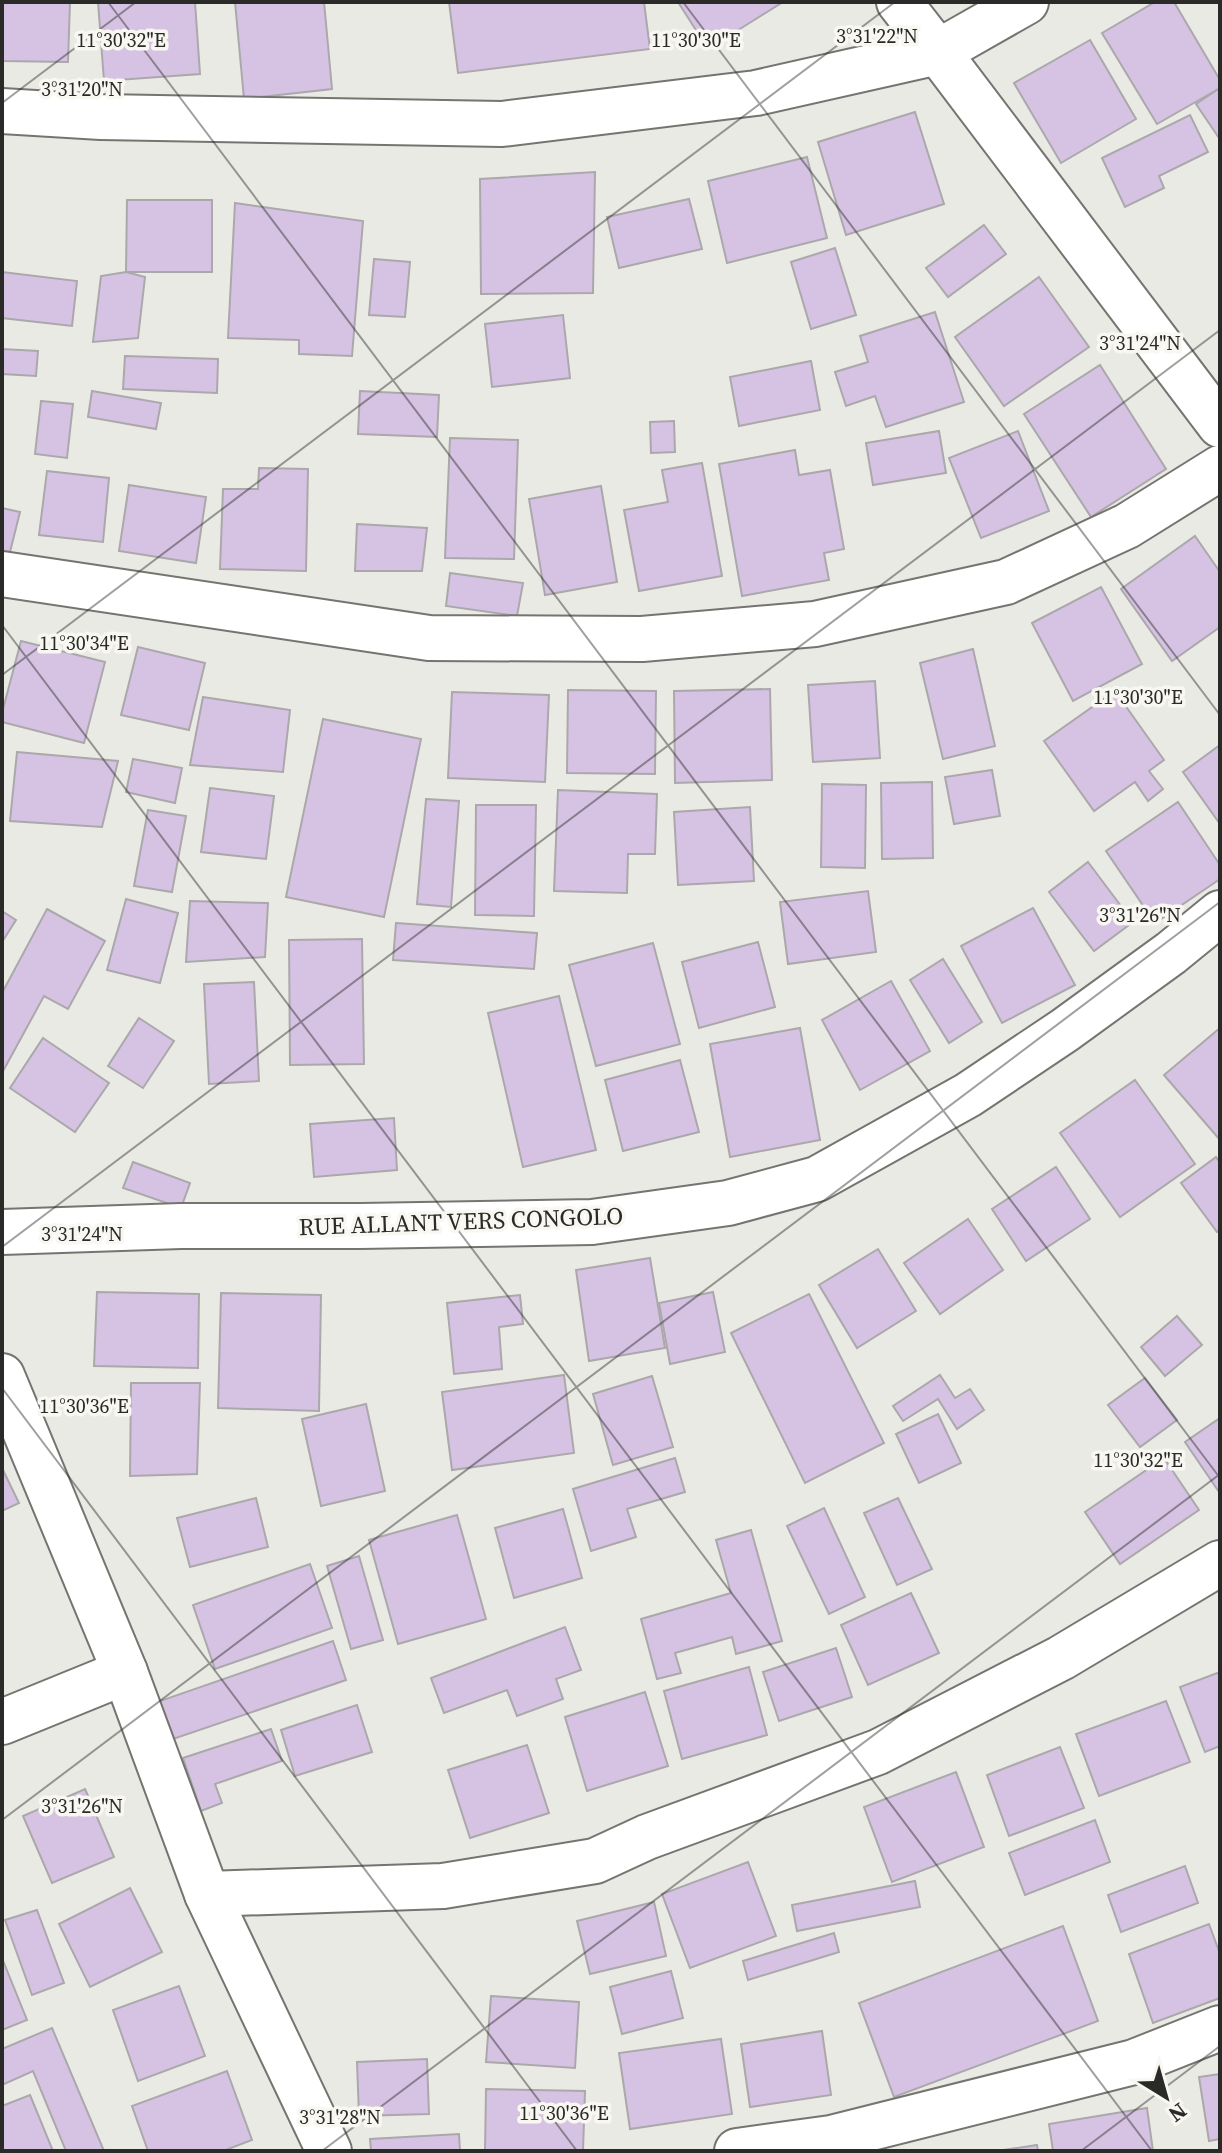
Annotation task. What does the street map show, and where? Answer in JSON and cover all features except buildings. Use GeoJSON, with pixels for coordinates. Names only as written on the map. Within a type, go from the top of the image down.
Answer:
{"type":"FeatureCollection","features":[{"type":"Feature","properties":{"kind":"street"},"geometry":{"type":"LineString","coordinates":[[899,2],[1220,425]]}},
{"type":"Feature","properties":{"kind":"street"},"geometry":{"type":"LineString","coordinates":[[2,111],[117,118],[502,124],[756,93],[938,52],[1026,2]]}},
{"type":"Feature","properties":{"kind":"street"},"geometry":{"type":"LineString","coordinates":[[2,574],[429,638],[658,638],[815,624],[1006,582],[1127,526],[1220,468]]}},
{"type":"Feature","properties":{"kind":"street","name":"RUE ALLANT VERS CONGOLO"},"geometry":{"type":"LineString","coordinates":[[2,1232],[181,1226],[592,1222],[728,1203],[817,1179],[968,1095],[1065,1030],[1171,953],[1220,913]]}},
{"type":"Feature","properties":{"kind":"street"},"geometry":{"type":"LineString","coordinates":[[2,1376],[125,1672],[207,1894],[329,2151]]}},
{"type":"Feature","properties":{"kind":"street"},"geometry":{"type":"LineString","coordinates":[[207,1894],[443,1886],[595,1861],[647,1837],[878,1752],[1061,1658],[1220,1563]]}},
{"type":"Feature","properties":{"kind":"street"},"geometry":{"type":"LineString","coordinates":[[2,1722],[125,1672]]}},
{"type":"Feature","properties":{"kind":"street"},"geometry":{"type":"LineString","coordinates":[[737,2151],[831,2138],[1134,2062],[1220,2028]]}}]}
